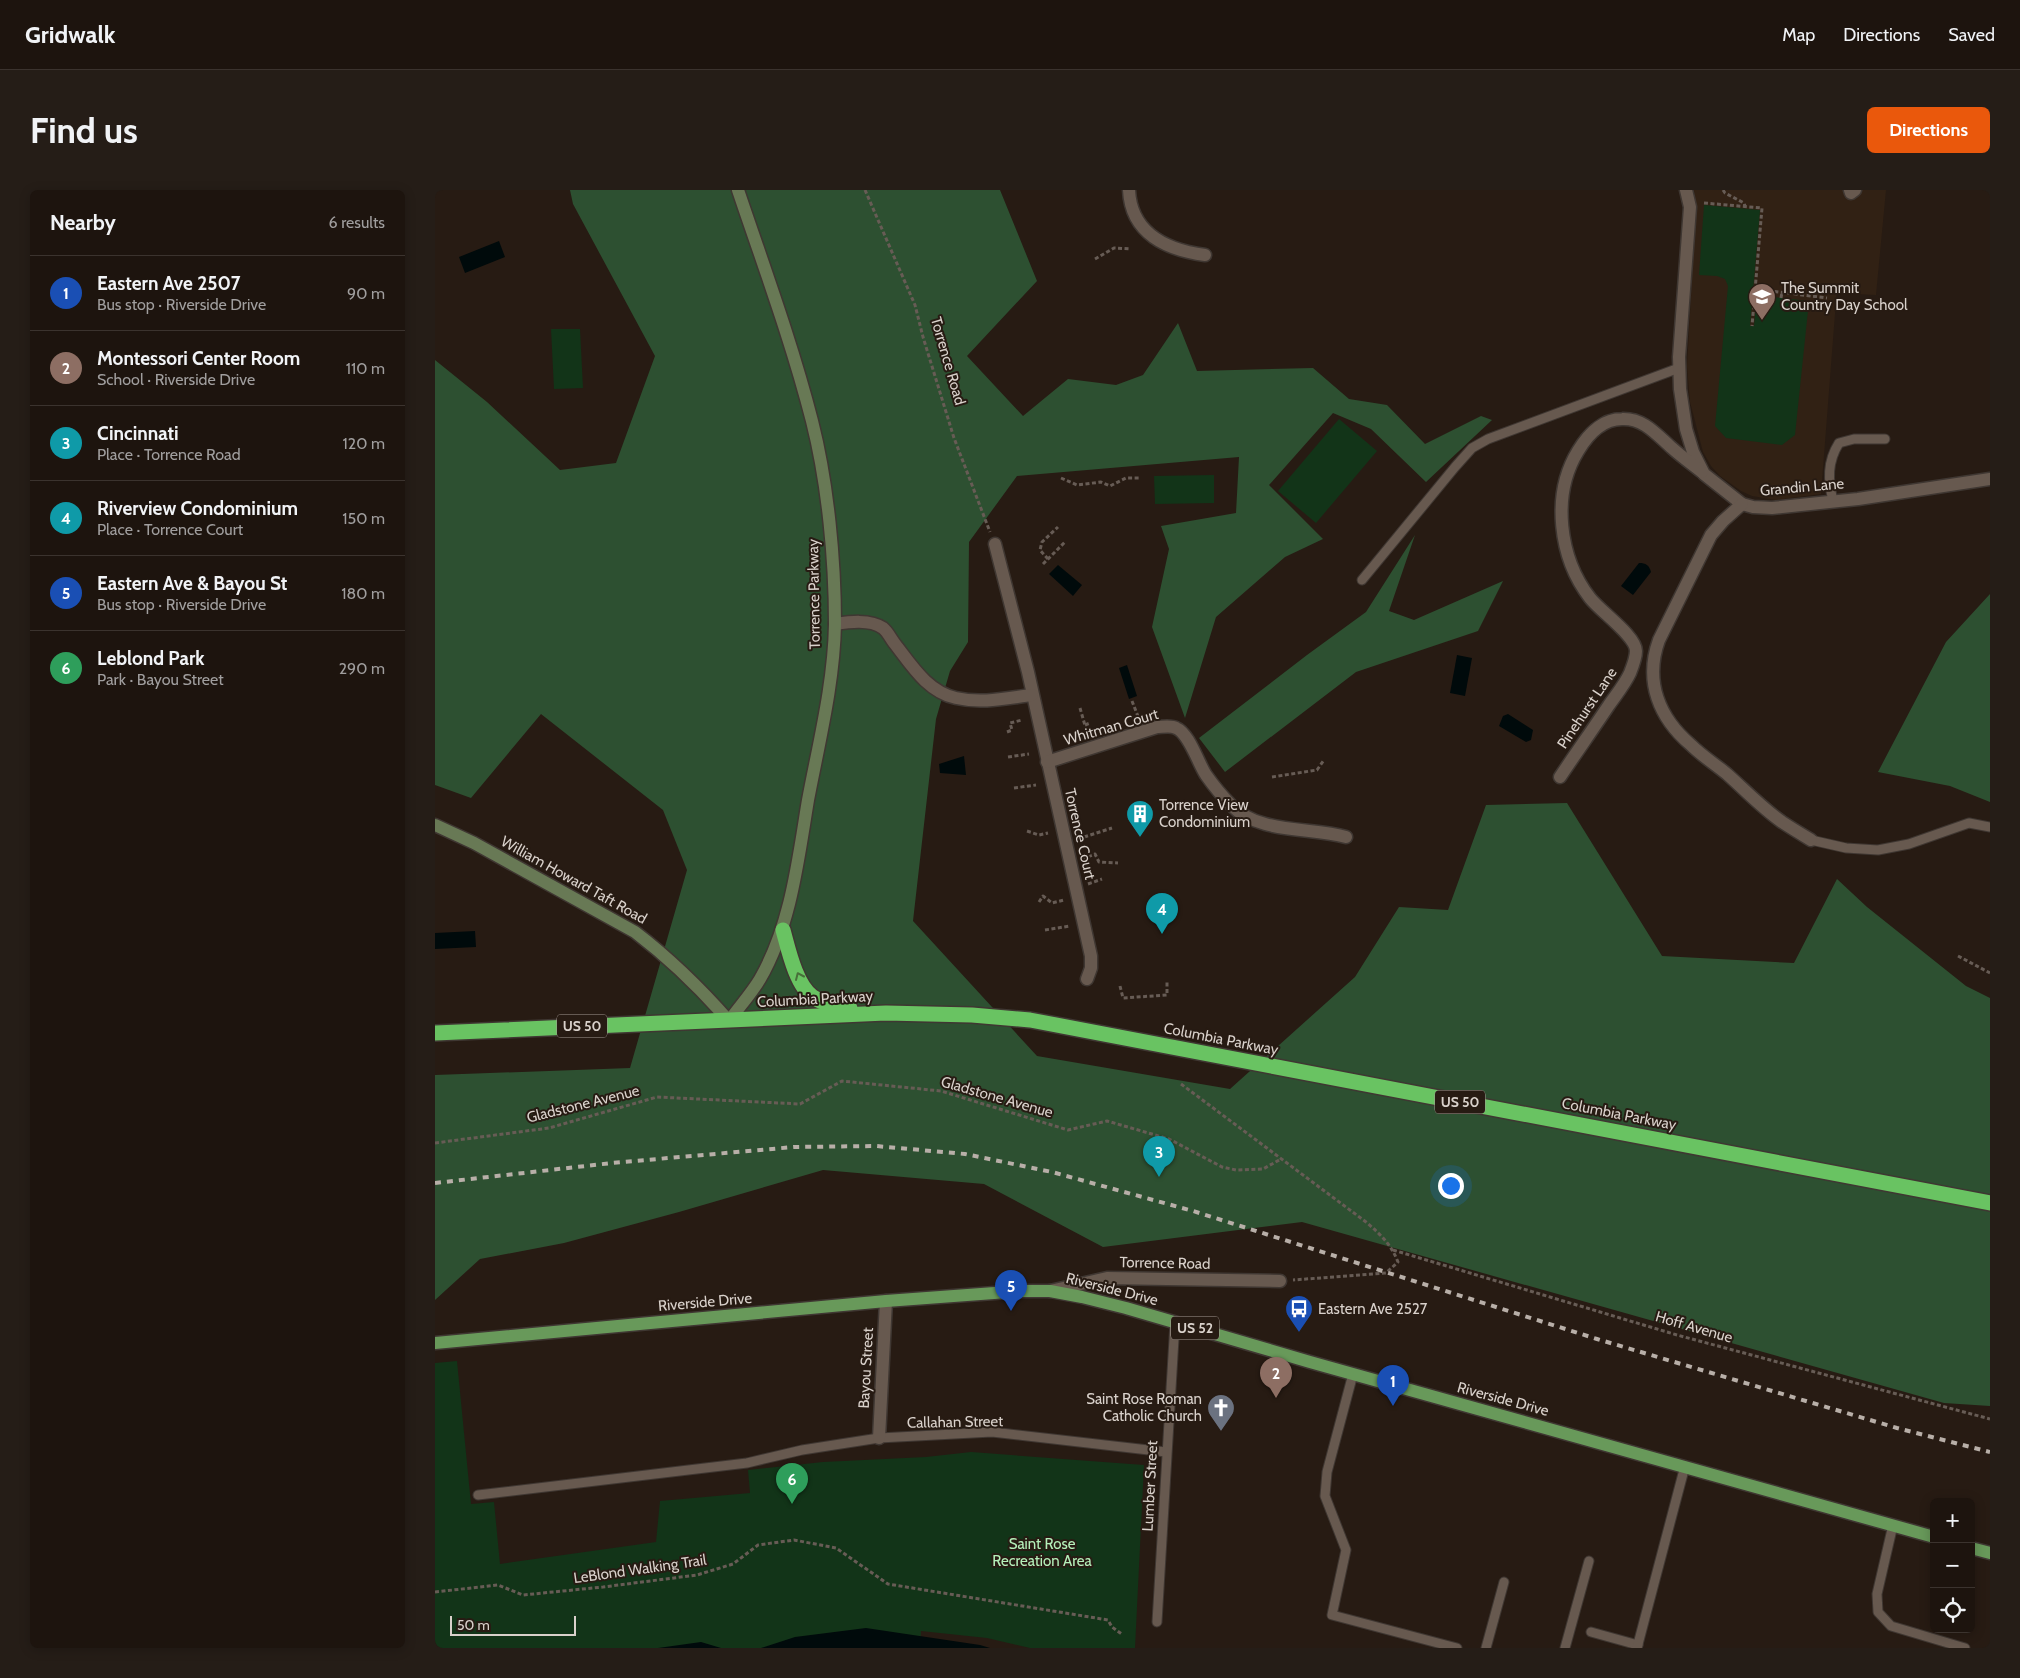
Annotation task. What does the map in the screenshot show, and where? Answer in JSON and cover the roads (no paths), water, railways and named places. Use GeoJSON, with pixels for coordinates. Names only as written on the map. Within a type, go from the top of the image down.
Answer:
{"type":"FeatureCollection","features":[{"type":"Feature","properties":{"kind":"highway"},"geometry":{"type":"LineString","coordinates":[[783,930],[801,982],[812,997],[834,1006],[886,1013]]}},
{"type":"Feature","properties":{"kind":"highway","name":"Columbia Parkway"},"geometry":{"type":"LineString","coordinates":[[435,1033],[886,1013],[972,1015],[1030,1020],[1990,1203]]}},
{"type":"Feature","properties":{"kind":"main road","name":"Riverside Drive"},"geometry":{"type":"LineString","coordinates":[[435,1343],[886,1301],[1020,1291],[1050,1291],[1082,1296],[1930,1536]]}},
{"type":"Feature","properties":{"kind":"main road"},"geometry":{"type":"LineString","coordinates":[[1975,1549],[1990,1553]]}},
{"type":"Feature","properties":{"kind":"street","name":"Torrence Parkway"},"geometry":{"type":"LineString","coordinates":[[729,1021],[759,980],[783,930],[796,870],[831,673],[835,624],[825,486],[813,424],[796,362],[738,190]]}},
{"type":"Feature","properties":{"kind":"street"},"geometry":{"type":"LineString","coordinates":[[1129,190],[1129,198],[1136,217],[1156,240],[1169,247],[1205,255]]}},
{"type":"Feature","properties":{"kind":"street","name":"Grandin Lane"},"geometry":{"type":"LineString","coordinates":[[1686,190],[1690,207],[1679,368],[1680,389],[1686,429],[1693,452],[1704,474],[1742,504],[1753,507],[1772,508],[1990,479]]}},
{"type":"Feature","properties":{"kind":"street"},"geometry":{"type":"LineString","coordinates":[[1850,190],[1851,193],[1855,190]]}},
{"type":"Feature","properties":{"kind":"street","name":"Pinehurst Lane"},"geometry":{"type":"LineString","coordinates":[[1560,777],[1630,674],[1636,651],[1630,635],[1609,619],[1590,598],[1579,582],[1567,551],[1562,533],[1561,510],[1566,480],[1572,460],[1582,443],[1596,429],[1610,420],[1634,420],[1649,427],[1704,474]]}},
{"type":"Feature","properties":{"kind":"street"},"geometry":{"type":"LineString","coordinates":[[1742,504],[1711,535],[1659,640],[1653,656],[1652,672],[1665,716],[1675,729],[1691,745],[1781,821],[1811,840]]}},
{"type":"Feature","properties":{"kind":"street","name":"Torrence Court"},"geometry":{"type":"LineString","coordinates":[[995,544],[1033,695],[1091,956],[1091,968],[1087,979]]}},
{"type":"Feature","properties":{"kind":"street"},"geometry":{"type":"LineString","coordinates":[[835,624],[870,623],[883,628],[927,683],[955,698],[974,701],[1002,700],[1033,695]]}},
{"type":"Feature","properties":{"kind":"street","name":"Whitman Court"},"geometry":{"type":"LineString","coordinates":[[1047,762],[1157,727],[1175,727],[1187,739],[1206,775],[1232,806],[1245,816],[1261,824],[1331,832],[1346,837]]}},
{"type":"Feature","properties":{"kind":"street","name":"William Howard Taft Road"},"geometry":{"type":"LineString","coordinates":[[435,825],[474,843],[635,932],[703,992],[729,1021]]}},
{"type":"Feature","properties":{"kind":"street","name":"Torrence Road"},"geometry":{"type":"LineString","coordinates":[[1050,1291],[1107,1278],[1280,1281]]}},
{"type":"Feature","properties":{"kind":"street","name":"Bayou Street"},"geometry":{"type":"LineString","coordinates":[[879,1438],[886,1301]]}},
{"type":"Feature","properties":{"kind":"lane"},"geometry":{"type":"LineString","coordinates":[[1362,580],[1472,448],[1489,439],[1679,368]]}},
{"type":"Feature","properties":{"kind":"lane"},"geometry":{"type":"LineString","coordinates":[[1833,501],[1829,484],[1829,468],[1833,452],[1839,443],[1854,439],[1885,440]]}},
{"type":"Feature","properties":{"kind":"lane"},"geometry":{"type":"LineString","coordinates":[[1811,840],[1846,848],[1878,850],[1909,844],[1969,823],[1990,827]]}},
{"type":"Feature","properties":{"kind":"lane","name":"Lumber Street"},"geometry":{"type":"LineString","coordinates":[[1157,1622],[1175,1322]]}},
{"type":"Feature","properties":{"kind":"lane"},"geometry":{"type":"LineString","coordinates":[[1353,1374],[1327,1472],[1325,1496],[1346,1550],[1332,1615],[1457,1648]]}},
{"type":"Feature","properties":{"kind":"lane","name":"Callahan Street"},"geometry":{"type":"LineString","coordinates":[[478,1495],[747,1463],[802,1450],[879,1438],[992,1432],[1166,1452]]}},
{"type":"Feature","properties":{"kind":"lane"},"geometry":{"type":"LineString","coordinates":[[1591,1632],[1637,1646],[1685,1466]]}},
{"type":"Feature","properties":{"kind":"lane"},"geometry":{"type":"LineString","coordinates":[[1893,1525],[1877,1594],[1878,1612],[1891,1626],[1965,1648]]}},
{"type":"Feature","properties":{"kind":"lane"},"geometry":{"type":"LineString","coordinates":[[1565,1648],[1589,1562]]}},
{"type":"Feature","properties":{"kind":"lane"},"geometry":{"type":"LineString","coordinates":[[1486,1648],[1504,1582]]}},
{"type":"Feature","properties":{"kind":"railway"},"geometry":{"type":"LineString","coordinates":[[435,1183],[612,1163],[794,1147],[876,1146],[965,1154],[1052,1172],[1193,1211],[1597,1339],[1897,1428],[1990,1452]]}},
{"type":"Feature","properties":{"kind":"place","name":"The Summit Country Day School"},"geometry":{"type":"Point","coordinates":[1762,321]}},
{"type":"Feature","properties":{"kind":"place","name":"Torrence View Condominium"},"geometry":{"type":"Point","coordinates":[1140,838]}},
{"type":"Feature","properties":{"kind":"place","name":"Riverview Condominium"},"geometry":{"type":"Point","coordinates":[1162,934]}},
{"type":"Feature","properties":{"kind":"place","name":"Cincinnati"},"geometry":{"type":"Point","coordinates":[1159,1177]}},
{"type":"Feature","properties":{"kind":"place","name":"Eastern Ave & Bayou St"},"geometry":{"type":"Point","coordinates":[1011,1311]}},
{"type":"Feature","properties":{"kind":"place","name":"Eastern Ave 2527"},"geometry":{"type":"Point","coordinates":[1299,1333]}},
{"type":"Feature","properties":{"kind":"place","name":"Montessori Center Room"},"geometry":{"type":"Point","coordinates":[1276,1398]}},
{"type":"Feature","properties":{"kind":"place","name":"Eastern Ave 2507"},"geometry":{"type":"Point","coordinates":[1393,1406]}},
{"type":"Feature","properties":{"kind":"place","name":"Saint Rose Roman Catholic Church"},"geometry":{"type":"Point","coordinates":[1221,1432]}},
{"type":"Feature","properties":{"kind":"place","name":"Leblond Park"},"geometry":{"type":"Point","coordinates":[792,1504]}},
{"type":"Feature","properties":{"kind":"park label","name":"Saint Rose Recreation Area"},"geometry":{"type":"Point","coordinates":[1042,1552]}}]}
